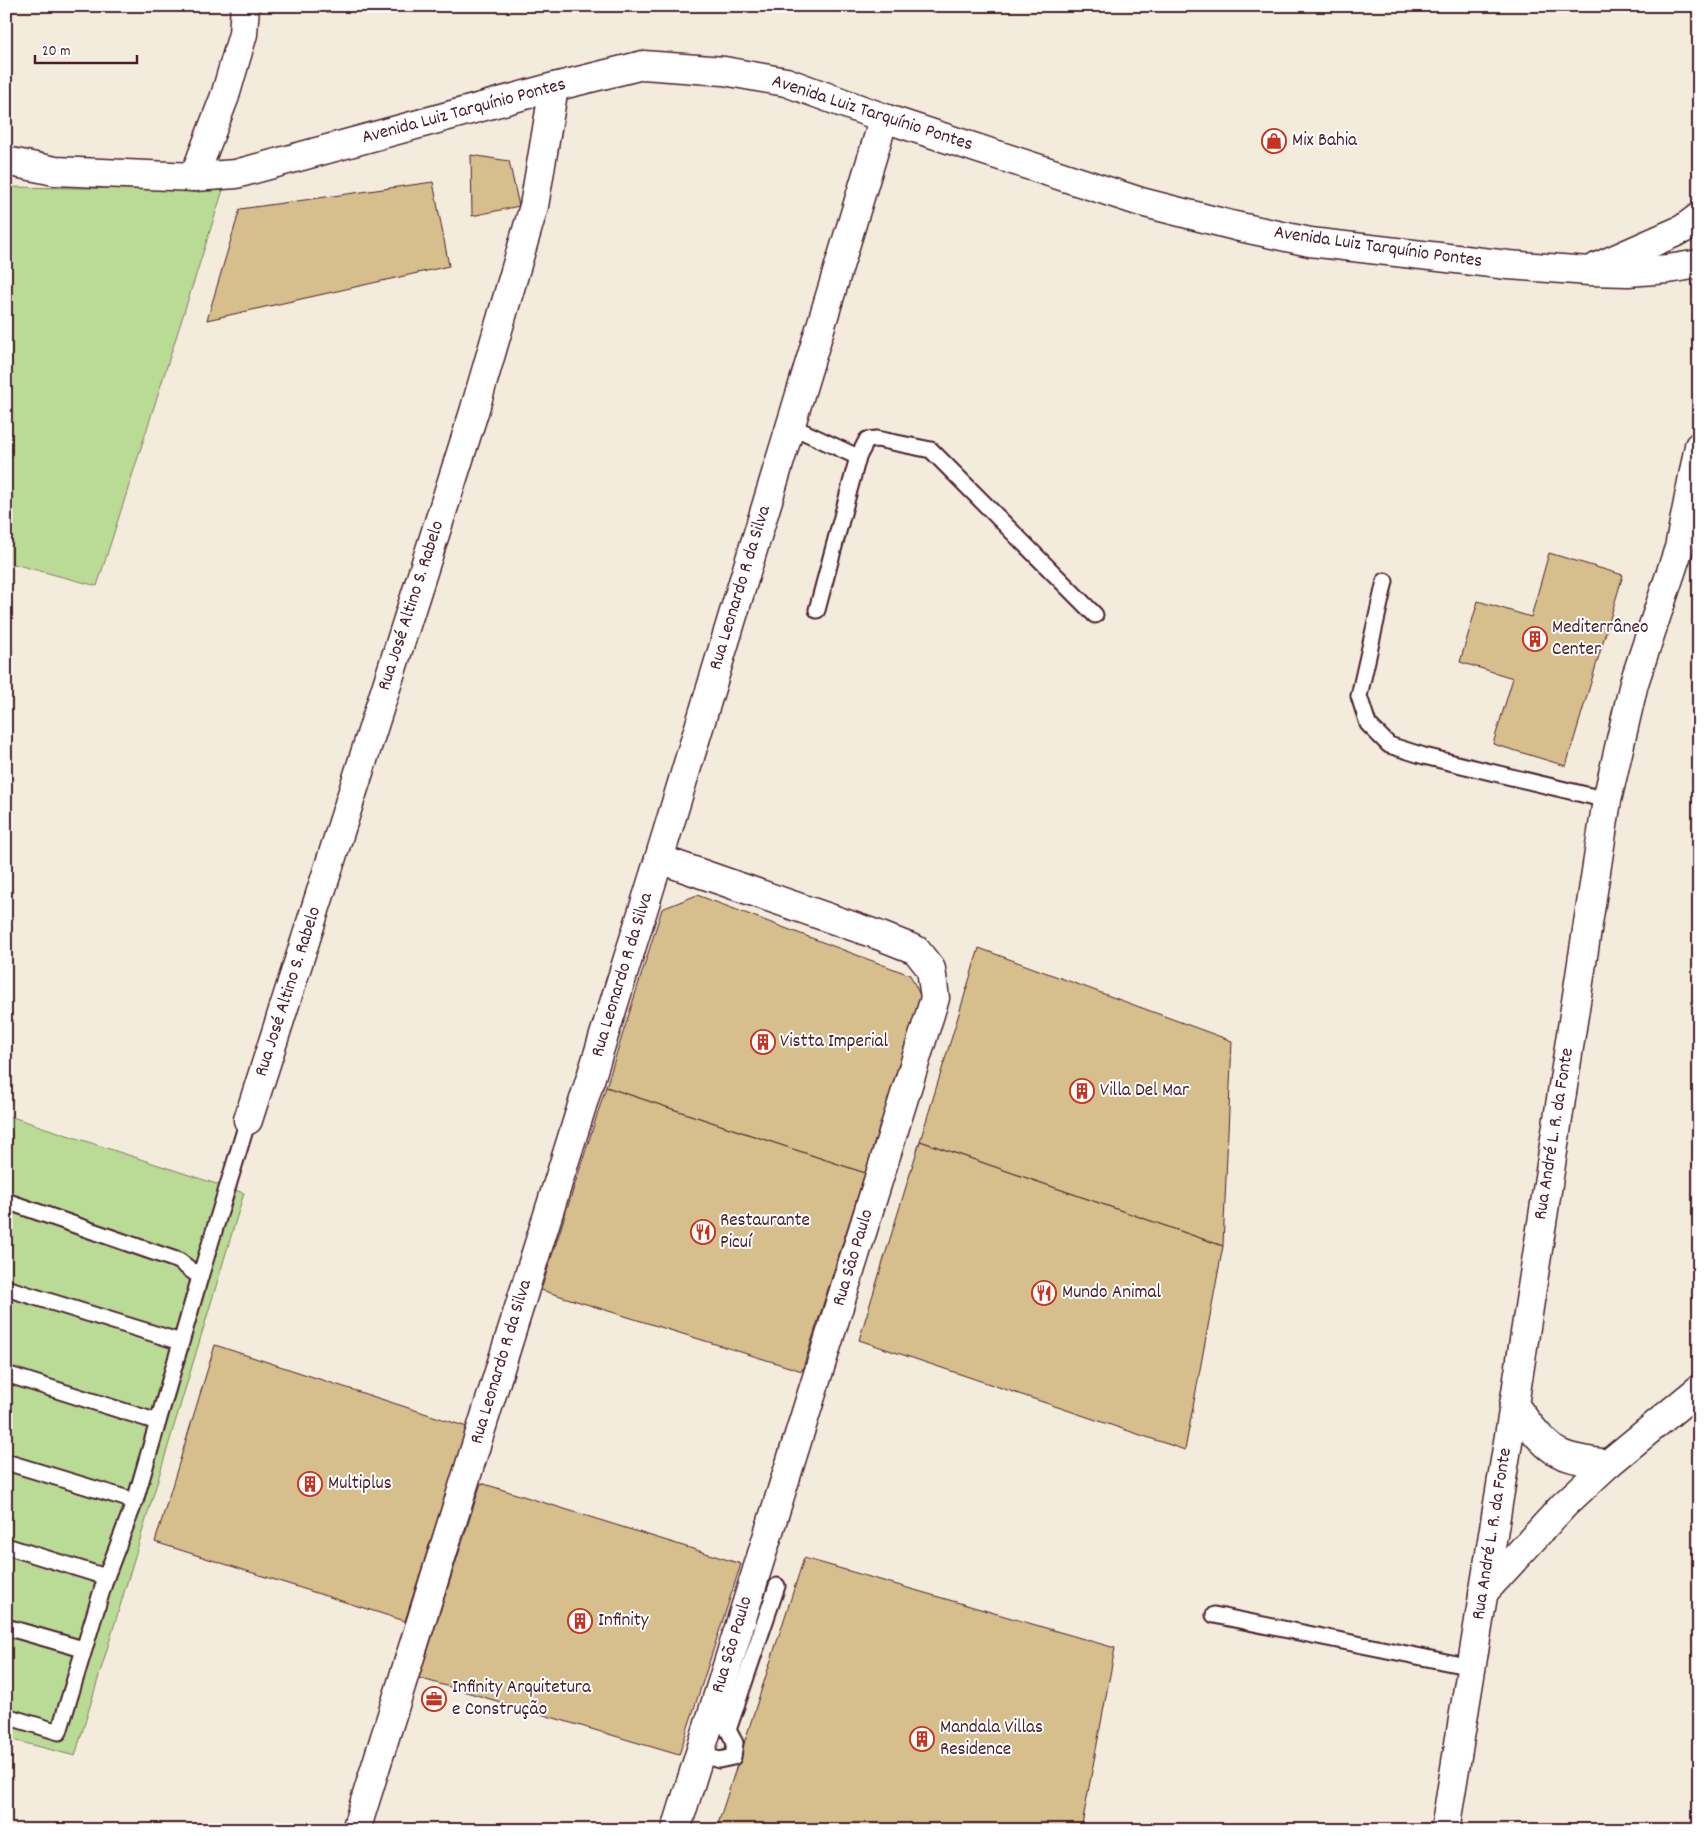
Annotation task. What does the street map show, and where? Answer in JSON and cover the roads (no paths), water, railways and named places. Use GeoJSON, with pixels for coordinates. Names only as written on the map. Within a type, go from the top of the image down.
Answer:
{"type":"FeatureCollection","features":[{"type":"Feature","properties":{"kind":"street"},"geometry":{"type":"LineString","coordinates":[[194,177],[230,79],[244,34],[245,6]]}},
{"type":"Feature","properties":{"kind":"street","name":"Avenida Luiz Tarquínio Pontes"},"geometry":{"type":"LineString","coordinates":[[6,161],[55,170],[194,177],[236,174],[554,87],[643,65],[724,71],[786,82],[884,118],[1141,202],[1235,226],[1310,242],[1508,265],[1589,271],[1628,272],[1699,264]]}},
{"type":"Feature","properties":{"kind":"street","name":"Rua José Altino S. Rabelo"},"geometry":{"type":"LineString","coordinates":[[248,1120],[474,412],[534,206],[554,87]]}},
{"type":"Feature","properties":{"kind":"street","name":"Rua Leonardo R da Silva"},"geometry":{"type":"LineString","coordinates":[[356,1830],[659,859],[884,118]]}},
{"type":"Feature","properties":{"kind":"street","name":"Avenida Luiz Tarquínio Pontes"},"geometry":{"type":"LineString","coordinates":[[1589,271],[1684,228],[1699,217]]}},
{"type":"Feature","properties":{"kind":"street"},"geometry":{"type":"LineString","coordinates":[[1699,231],[1699,241]]}},
{"type":"Feature","properties":{"kind":"street","name":"Rua André L. R. da Fonte"},"geometry":{"type":"LineString","coordinates":[[1445,1830],[1514,1406],[1607,800],[1634,683],[1689,553],[1699,446]]}},
{"type":"Feature","properties":{"kind":"street","name":"Rua São Paulo"},"geometry":{"type":"LineString","coordinates":[[659,859],[878,934],[916,950],[931,969],[936,998],[676,1830]]}},
{"type":"Feature","properties":{"kind":"street"},"geometry":{"type":"LineString","coordinates":[[1483,1593],[1564,1506],[1608,1464],[1699,1389]]}},
{"type":"Feature","properties":{"kind":"street"},"geometry":{"type":"LineString","coordinates":[[1514,1406],[1555,1450],[1572,1458],[1608,1464]]}},
{"type":"Feature","properties":{"kind":"lane"},"geometry":{"type":"LineString","coordinates":[[791,426],[858,457]]}},
{"type":"Feature","properties":{"kind":"lane"},"geometry":{"type":"LineString","coordinates":[[817,610],[858,457],[867,440],[878,439],[931,450],[1095,615]]}},
{"type":"Feature","properties":{"kind":"lane"},"geometry":{"type":"LineString","coordinates":[[1385,581],[1359,696],[1368,724],[1389,745],[1424,756],[1607,800]]}},
{"type":"Feature","properties":{"kind":"lane"},"geometry":{"type":"LineString","coordinates":[[6,1716],[58,1732],[106,1577],[134,1500],[248,1120]]}},
{"type":"Feature","properties":{"kind":"lane"},"geometry":{"type":"LineString","coordinates":[[6,1201],[178,1261],[200,1277]]}},
{"type":"Feature","properties":{"kind":"lane"},"geometry":{"type":"LineString","coordinates":[[6,1288],[181,1342]]}},
{"type":"Feature","properties":{"kind":"lane"},"geometry":{"type":"LineString","coordinates":[[6,1374],[158,1422]]}},
{"type":"Feature","properties":{"kind":"lane"},"geometry":{"type":"LineString","coordinates":[[6,1462],[134,1500]]}},
{"type":"Feature","properties":{"kind":"lane"},"geometry":{"type":"LineString","coordinates":[[6,1546],[106,1577]]}},
{"type":"Feature","properties":{"kind":"lane"},"geometry":{"type":"LineString","coordinates":[[700,1754],[719,1760],[734,1758],[735,1742],[728,1730],[777,1586]]}},
{"type":"Feature","properties":{"kind":"lane"},"geometry":{"type":"LineString","coordinates":[[1214,1616],[1471,1667]]}},
{"type":"Feature","properties":{"kind":"lane"},"geometry":{"type":"LineString","coordinates":[[6,1627],[84,1649]]}},
{"type":"Feature","properties":{"kind":"place","name":"Mix Bahia"},"geometry":{"type":"Point","coordinates":[1274,141]}},
{"type":"Feature","properties":{"kind":"place","name":"Mediterrâneo Center"},"geometry":{"type":"Point","coordinates":[1535,639]}},
{"type":"Feature","properties":{"kind":"place","name":"Vistta Imperial"},"geometry":{"type":"Point","coordinates":[763,1042]}},
{"type":"Feature","properties":{"kind":"place","name":"Villa Del Mar"},"geometry":{"type":"Point","coordinates":[1082,1091]}},
{"type":"Feature","properties":{"kind":"place","name":"Restaurante Picuí"},"geometry":{"type":"Point","coordinates":[703,1232]}},
{"type":"Feature","properties":{"kind":"place","name":"Mundo Animal"},"geometry":{"type":"Point","coordinates":[1044,1293]}},
{"type":"Feature","properties":{"kind":"place","name":"Multiplus"},"geometry":{"type":"Point","coordinates":[310,1484]}},
{"type":"Feature","properties":{"kind":"place","name":"Infinity"},"geometry":{"type":"Point","coordinates":[580,1621]}},
{"type":"Feature","properties":{"kind":"place","name":"Infinity Arquitetura e Construção"},"geometry":{"type":"Point","coordinates":[434,1699]}},
{"type":"Feature","properties":{"kind":"place","name":"Mandala Villas Residence"},"geometry":{"type":"Point","coordinates":[922,1739]}}]}
